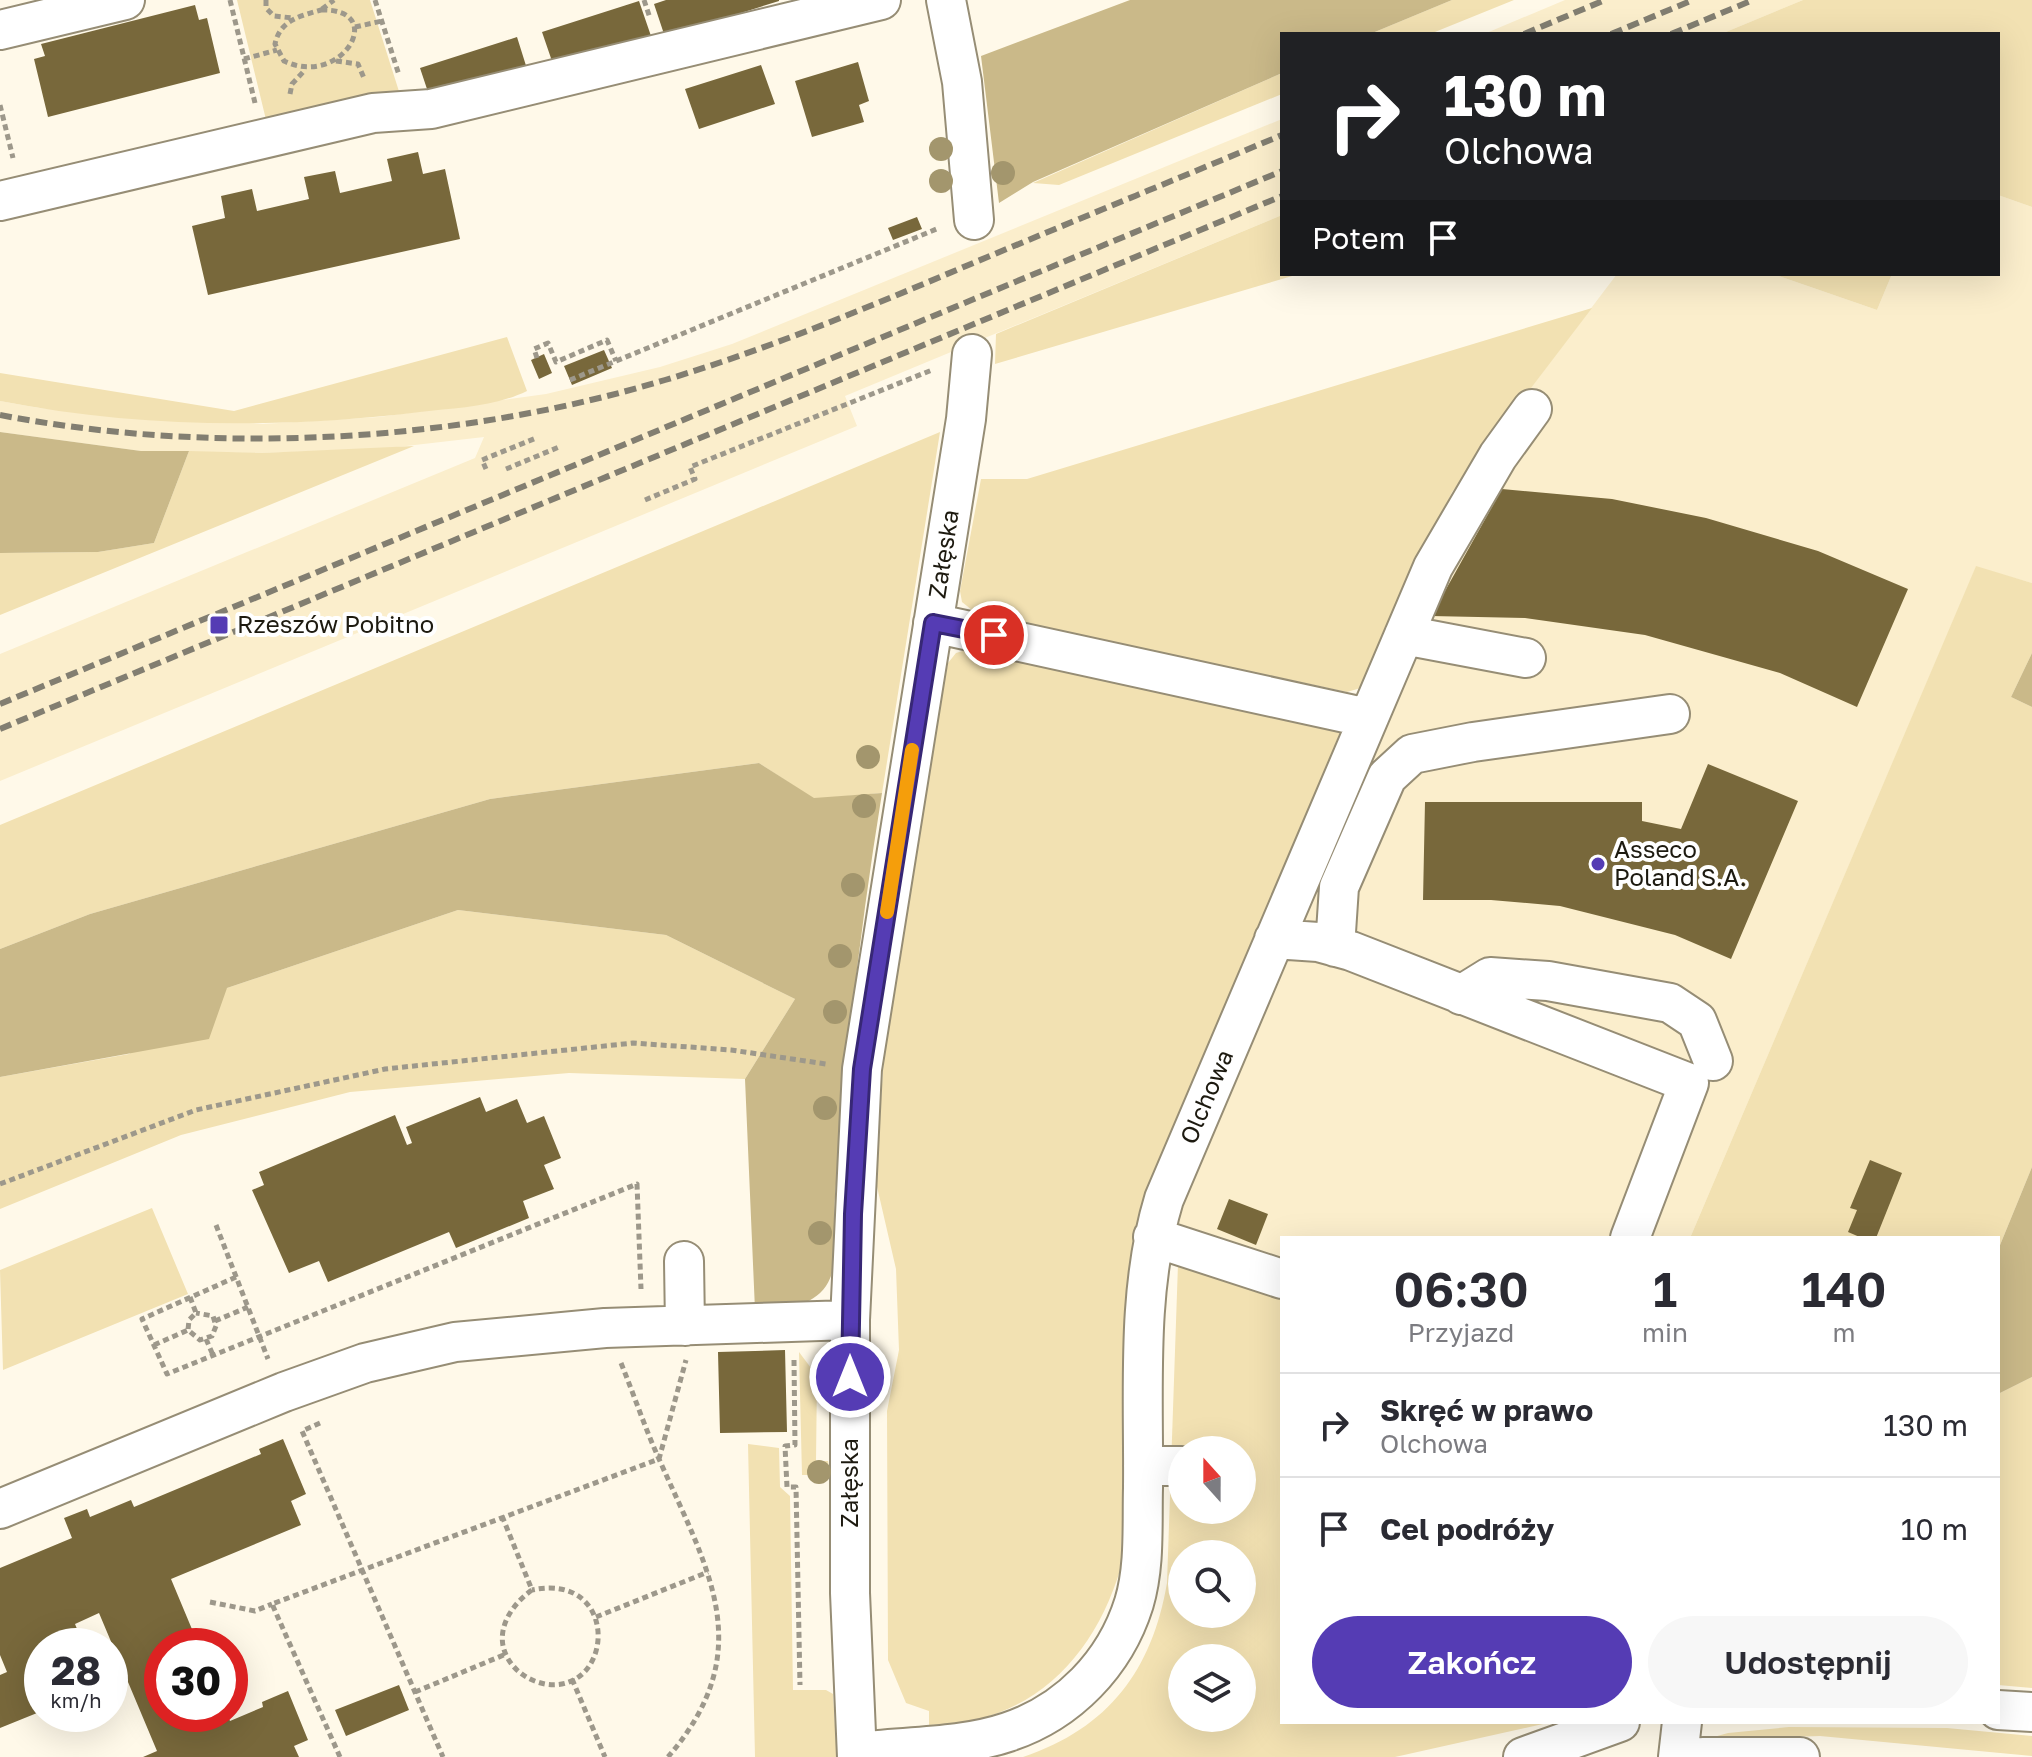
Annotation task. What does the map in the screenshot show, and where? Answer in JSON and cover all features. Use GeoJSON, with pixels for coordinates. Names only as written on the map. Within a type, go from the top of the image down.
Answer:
{"type":"FeatureCollection","features":[{"type":"Feature","properties":{"kind":"street"},"geometry":{"type":"LineString","coordinates":[[0,30],[125,0]]}},
{"type":"Feature","properties":{"kind":"street"},"geometry":{"type":"LineString","coordinates":[[0,201],[373,113],[431,109],[881,0]]}},
{"type":"Feature","properties":{"kind":"street"},"geometry":{"type":"LineString","coordinates":[[946,0],[962,82],[963,221]]}},
{"type":"Feature","properties":{"kind":"street","name":"Załęska"},"geometry":{"type":"LineString","coordinates":[[857,1755],[850,1593],[850,1320],[862,1069],[972,358]]}},
{"type":"Feature","properties":{"kind":"street","name":"Olchowa"},"geometry":{"type":"LineString","coordinates":[[857,1755],[1006,1733],[1035,1720],[1073,1696],[1102,1668],[1120,1639],[1142,1572],[1146,1289],[1153,1237],[1164,1199],[1433,567],[1498,456],[1532,409]]}},
{"type":"Feature","properties":{"kind":"street"},"geometry":{"type":"LineString","coordinates":[[933,623],[1368,718]]}},
{"type":"Feature","properties":{"kind":"street"},"geometry":{"type":"LineString","coordinates":[[1404,635],[1526,658]]}},
{"type":"Feature","properties":{"kind":"street"},"geometry":{"type":"LineString","coordinates":[[1335,947],[1339,887],[1387,777],[1412,754],[1504,737],[1670,714]]}},
{"type":"Feature","properties":{"kind":"street"},"geometry":{"type":"LineString","coordinates":[[1274,939],[1335,947],[1689,1083],[1631,1236]]}},
{"type":"Feature","properties":{"kind":"street"},"geometry":{"type":"LineString","coordinates":[[1461,995],[1490,977],[1548,981],[1670,1003],[1697,1021],[1713,1061]]}},
{"type":"Feature","properties":{"kind":"street"},"geometry":{"type":"LineString","coordinates":[[1153,1237],[1280,1278]]}},
{"type":"Feature","properties":{"kind":"street"},"geometry":{"type":"LineString","coordinates":[[684,1261],[687,1336]]}},
{"type":"Feature","properties":{"kind":"street"},"geometry":{"type":"LineString","coordinates":[[0,1509],[284,1392],[365,1363],[455,1342],[605,1328],[687,1336],[850,1320]]}},
{"type":"Feature","properties":{"kind":"street"},"geometry":{"type":"LineString","coordinates":[[1143,1466],[1168,1466]]}},
{"type":"Feature","properties":{"kind":"street"},"geometry":{"type":"LineString","coordinates":[[2000,1710],[2032,1712]]}},
{"type":"Feature","properties":{"kind":"street"},"geometry":{"type":"LineString","coordinates":[[1523,1757],[1614,1724]]}},
{"type":"Feature","properties":{"kind":"street"},"geometry":{"type":"LineString","coordinates":[[1678,1757],[1682,1724]]}},
{"type":"Feature","properties":{"kind":"street"},"geometry":{"type":"LineString","coordinates":[[1703,1757],[1800,1757]]}},
{"type":"Feature","properties":{"kind":"path"},"geometry":{"type":"LineString","coordinates":[[230,0],[264,139]]}},
{"type":"Feature","properties":{"kind":"path"},"geometry":{"type":"LineString","coordinates":[[266,0],[266,8],[274,16],[294,18],[321,10],[334,0]]}},
{"type":"Feature","properties":{"kind":"path"},"geometry":{"type":"LineString","coordinates":[[375,0],[410,111]]}},
{"type":"Feature","properties":{"kind":"path"},"geometry":{"type":"LineString","coordinates":[[294,18],[281,29],[277,50],[284,61],[300,68],[335,61],[354,42],[355,27],[346,16],[321,10]]}},
{"type":"Feature","properties":{"kind":"path"},"geometry":{"type":"LineString","coordinates":[[355,27],[382,21]]}},
{"type":"Feature","properties":{"kind":"path"},"geometry":{"type":"LineString","coordinates":[[244,59],[277,50]]}},
{"type":"Feature","properties":{"kind":"path"},"geometry":{"type":"LineString","coordinates":[[0,105],[13,158]]}},
{"type":"Feature","properties":{"kind":"path"},"geometry":{"type":"LineString","coordinates":[[570,380],[963,221]]}},
{"type":"Feature","properties":{"kind":"path"},"geometry":{"type":"LineString","coordinates":[[537,358],[534,349],[548,343],[556,362],[607,340],[616,361]]}},
{"type":"Feature","properties":{"kind":"path"},"geometry":{"type":"LineString","coordinates":[[645,500],[695,479],[690,467],[948,364],[972,358]]}},
{"type":"Feature","properties":{"kind":"path"},"geometry":{"type":"LineString","coordinates":[[486,469],[482,460],[536,438]]}},
{"type":"Feature","properties":{"kind":"path"},"geometry":{"type":"LineString","coordinates":[[506,469],[559,447]]}},
{"type":"Feature","properties":{"kind":"path"},"geometry":{"type":"LineString","coordinates":[[0,1184],[196,1110],[385,1069],[633,1043],[731,1050],[862,1069]]}},
{"type":"Feature","properties":{"kind":"path"},"geometry":{"type":"LineString","coordinates":[[236,1277],[142,1319],[167,1374],[637,1184],[641,1289]]}},
{"type":"Feature","properties":{"kind":"path"},"geometry":{"type":"LineString","coordinates":[[216,1225],[266,1352]]}},
{"type":"Feature","properties":{"kind":"path"},"geometry":{"type":"LineString","coordinates":[[190,1297],[196,1313]]}},
{"type":"Feature","properties":{"kind":"path"},"geometry":{"type":"LineString","coordinates":[[215,1321],[248,1307]]}},
{"type":"Feature","properties":{"kind":"path"},"geometry":{"type":"LineString","coordinates":[[196,1313],[208,1313],[215,1321],[215,1332],[206,1339],[195,1338],[188,1330],[189,1320],[196,1313]]}},
{"type":"Feature","properties":{"kind":"path"},"geometry":{"type":"LineString","coordinates":[[154,1345],[188,1330]]}},
{"type":"Feature","properties":{"kind":"path"},"geometry":{"type":"LineString","coordinates":[[659,1459],[687,1336]]}},
{"type":"Feature","properties":{"kind":"path"},"geometry":{"type":"LineString","coordinates":[[206,1339],[213,1355]]}},
{"type":"Feature","properties":{"kind":"path"},"geometry":{"type":"LineString","coordinates":[[794,1357],[795,1445],[785,1446],[787,1487],[796,1487],[800,1685]]}},
{"type":"Feature","properties":{"kind":"path"},"geometry":{"type":"LineString","coordinates":[[620,1360],[708,1572],[719,1617],[712,1687],[693,1728],[668,1757]]}},
{"type":"Feature","properties":{"kind":"path"},"geometry":{"type":"LineString","coordinates":[[331,1418],[302,1431],[443,1757]]}},
{"type":"Feature","properties":{"kind":"path"},"geometry":{"type":"LineString","coordinates":[[210,1602],[255,1611],[363,1567],[659,1459]]}},
{"type":"Feature","properties":{"kind":"path"},"geometry":{"type":"LineString","coordinates":[[502,1516],[532,1590]]}},
{"type":"Feature","properties":{"kind":"path"},"geometry":{"type":"LineString","coordinates":[[596,1617],[708,1572]]}},
{"type":"Feature","properties":{"kind":"path"},"geometry":{"type":"LineString","coordinates":[[549,1587],[577,1594],[596,1617],[598,1648],[592,1662],[572,1679],[553,1685],[536,1682],[521,1675],[506,1654],[502,1632],[506,1617],[514,1603],[532,1590],[549,1587]]}},
{"type":"Feature","properties":{"kind":"path"},"geometry":{"type":"LineString","coordinates":[[272,1604],[340,1757]]}},
{"type":"Feature","properties":{"kind":"path"},"geometry":{"type":"LineString","coordinates":[[415,1692],[506,1654]]}},
{"type":"Feature","properties":{"kind":"path"},"geometry":{"type":"LineString","coordinates":[[572,1679],[605,1757]]}},
{"type":"Feature","properties":{"kind":"shaded area"},"geometry":{"type":"Polygon","coordinates":[[[237,0],[370,0],[403,104],[268,128],[237,0]]]}},
{"type":"Feature","properties":{"kind":"shaded area"},"geometry":{"type":"Polygon","coordinates":[[[1130,0],[1452,0],[1375,32],[1280,32],[1280,74],[1033,182],[999,203],[981,56],[1130,0]]]}},
{"type":"Feature","properties":{"kind":"shaded area"},"geometry":{"type":"Polygon","coordinates":[[[1452,0],[1514,0],[1435,32],[1375,32],[1452,0]]]}},
{"type":"Feature","properties":{"kind":"shaded area"},"geometry":{"type":"Polygon","coordinates":[[[1565,0],[1803,0],[1726,32],[1489,32],[1565,0]]]}},
{"type":"Feature","properties":{"kind":"shaded area"},"geometry":{"type":"Polygon","coordinates":[[[1803,0],[2032,0],[2032,207],[2000,196],[2000,32],[1726,32],[1803,0]]]}},
{"type":"Feature","properties":{"kind":"shaded area"},"geometry":{"type":"Polygon","coordinates":[[[1280,74],[1280,95],[1059,185],[1033,183],[1280,74]]]}},
{"type":"Feature","properties":{"kind":"shaded area"},"geometry":{"type":"Polygon","coordinates":[[[1280,120],[1280,216],[845,396],[857,426],[0,781],[0,654],[475,458],[484,437],[380,449],[262,453],[141,451],[0,432],[0,401],[39,408],[262,424],[379,417],[546,394],[660,367],[732,344],[1280,120]]]}},
{"type":"Feature","properties":{"kind":"shaded area"},"geometry":{"type":"Polygon","coordinates":[[[2000,196],[2032,207],[2032,583],[1976,567],[1691,1236],[1280,1236],[1280,1289],[1209,1264],[1149,1194],[1341,730],[1452,492],[1615,276],[1779,276],[1877,310],[1891,276],[2000,276],[2000,196]]]}},
{"type":"Feature","properties":{"kind":"shaded area"},"geometry":{"type":"Polygon","coordinates":[[[1280,216],[1280,276],[1292,276],[995,364],[996,334],[1280,216]]]}},
{"type":"Feature","properties":{"kind":"shaded area"},"geometry":{"type":"Polygon","coordinates":[[[1779,276],[1891,276],[1877,310],[1779,276]]]}},
{"type":"Feature","properties":{"kind":"shaded area"},"geometry":{"type":"Polygon","coordinates":[[[1592,308],[1452,492],[1364,687],[1347,692],[977,614],[962,602],[960,591],[981,479],[1027,479],[1592,308]]]}},
{"type":"Feature","properties":{"kind":"shaded area"},"geometry":{"type":"Polygon","coordinates":[[[507,337],[527,391],[488,404],[461,408],[368,418],[209,423],[104,416],[0,401],[0,373],[234,411],[507,337]]]}},
{"type":"Feature","properties":{"kind":"shaded area"},"geometry":{"type":"Polygon","coordinates":[[[0,432],[141,451],[189,451],[154,543],[98,552],[0,553],[0,432]]]}},
{"type":"Feature","properties":{"kind":"shaded area"},"geometry":{"type":"Polygon","coordinates":[[[940,432],[882,793],[814,799],[759,763],[490,799],[90,914],[0,949],[0,825],[940,432]]]}},
{"type":"Feature","properties":{"kind":"shaded area"},"geometry":{"type":"Polygon","coordinates":[[[414,446],[0,615],[0,553],[98,552],[154,543],[189,451],[262,453],[414,446]]]}},
{"type":"Feature","properties":{"kind":"shaded area"},"geometry":{"type":"Polygon","coordinates":[[[1976,566],[2032,583],[2032,653],[2011,697],[2032,707],[2032,1167],[2000,1245],[2000,1236],[1691,1236],[1976,566]]]}},
{"type":"Feature","properties":{"kind":"shaded area"},"geometry":{"type":"Polygon","coordinates":[[[969,649],[1341,730],[1149,1194],[1128,1286],[1121,1567],[1109,1600],[1094,1630],[1075,1657],[1027,1699],[997,1713],[965,1722],[929,1725],[929,1711],[906,1703],[888,1660],[887,1411],[899,1350],[896,1269],[875,1178],[885,1045],[904,903],[948,663],[956,653],[969,649]]]}},
{"type":"Feature","properties":{"kind":"shaded area"},"geometry":{"type":"Polygon","coordinates":[[[2032,653],[2032,707],[2011,697],[2032,653]]]}},
{"type":"Feature","properties":{"kind":"shaded area"},"geometry":{"type":"Polygon","coordinates":[[[759,763],[814,798],[882,793],[848,1045],[835,1197],[834,1266],[826,1286],[803,1303],[755,1310],[745,1079],[795,999],[666,935],[458,910],[227,988],[209,1039],[0,1077],[0,949],[90,914],[490,799],[759,763]]]}},
{"type":"Feature","properties":{"kind":"shaded area"},"geometry":{"type":"Polygon","coordinates":[[[458,910],[666,935],[795,999],[745,1079],[569,1073],[350,1092],[181,1135],[0,1209],[0,1077],[129,1054],[227,988],[458,910]]]}},
{"type":"Feature","properties":{"kind":"shaded area"},"geometry":{"type":"Polygon","coordinates":[[[2032,1167],[2032,1377],[2000,1393],[2000,1245],[2032,1167]]]}},
{"type":"Feature","properties":{"kind":"shaded area"},"geometry":{"type":"Polygon","coordinates":[[[152,1208],[188,1294],[3,1370],[0,1270],[152,1208]]]}},
{"type":"Feature","properties":{"kind":"shaded area"},"geometry":{"type":"Polygon","coordinates":[[[1178,1264],[1280,1290],[1280,1724],[1543,1724],[1395,1757],[1023,1757],[1080,1730],[1102,1712],[1122,1692],[1138,1669],[1150,1643],[1167,1583],[1168,1554],[1168,1628],[1256,1628],[1256,1540],[1168,1540],[1169,1524],[1256,1524],[1256,1436],[1172,1436],[1178,1264]]]}},
{"type":"Feature","properties":{"kind":"shaded area"},"geometry":{"type":"Polygon","coordinates":[[[799,1352],[817,1376],[816,1461],[828,1461],[829,1467],[822,1475],[802,1475],[799,1352]]]}},
{"type":"Feature","properties":{"kind":"shaded area"},"geometry":{"type":"Polygon","coordinates":[[[2032,1377],[2032,1688],[2000,1685],[2000,1393],[2032,1377]]]}},
{"type":"Feature","properties":{"kind":"shaded area"},"geometry":{"type":"Polygon","coordinates":[[[748,1444],[779,1448],[780,1487],[790,1496],[793,1690],[826,1690],[833,1694],[837,1757],[755,1757],[748,1444]]]}},
{"type":"Feature","properties":{"kind":"shaded area"},"geometry":{"type":"Polygon","coordinates":[[[1789,1727],[1947,1728],[2032,1736],[2032,1756],[1820,1736],[1703,1740],[1728,1733],[1789,1727]]]}},
{"type":"Feature","properties":{"kind":"building"},"geometry":{"type":"Polygon","coordinates":[[[666,0],[779,1],[665,37],[654,4],[666,0]]]}},
{"type":"Feature","properties":{"kind":"building"},"geometry":{"type":"Polygon","coordinates":[[[639,1],[651,36],[554,67],[542,32],[639,1]]]}},
{"type":"Feature","properties":{"kind":"building"},"geometry":{"type":"Polygon","coordinates":[[[195,5],[199,20],[207,18],[220,73],[48,117],[34,59],[45,56],[41,44],[195,5]]]}},
{"type":"Feature","properties":{"kind":"building"},"geometry":{"type":"Polygon","coordinates":[[[517,37],[528,72],[432,104],[420,68],[517,37]]]}},
{"type":"Feature","properties":{"kind":"building"},"geometry":{"type":"Polygon","coordinates":[[[858,62],[869,101],[859,105],[864,122],[812,137],[795,81],[858,62]]]}},
{"type":"Feature","properties":{"kind":"building"},"geometry":{"type":"Polygon","coordinates":[[[761,65],[775,104],[699,129],[685,89],[761,65]]]}},
{"type":"Feature","properties":{"kind":"building"},"geometry":{"type":"Polygon","coordinates":[[[418,152],[423,174],[445,169],[460,239],[208,295],[192,226],[225,218],[221,196],[252,189],[257,211],[309,199],[304,177],[335,171],[340,193],[392,181],[387,159],[418,152]]]}},
{"type":"Feature","properties":{"kind":"building"},"geometry":{"type":"Polygon","coordinates":[[[917,217],[922,229],[893,240],[888,228],[917,217]]]}},
{"type":"Feature","properties":{"kind":"building"},"geometry":{"type":"Polygon","coordinates":[[[604,350],[612,368],[572,385],[564,366],[604,350]]]}},
{"type":"Feature","properties":{"kind":"building"},"geometry":{"type":"Polygon","coordinates":[[[544,354],[552,373],[539,379],[531,360],[544,354]]]}},
{"type":"Feature","properties":{"kind":"building"},"geometry":{"type":"Polygon","coordinates":[[[1502,489],[1612,499],[1706,518],[1818,551],[1908,589],[1857,707],[1780,673],[1645,635],[1525,618],[1431,616],[1502,489]]]}},
{"type":"Feature","properties":{"kind":"building","name":"Asseco Poland S.A."},"geometry":{"type":"Polygon","coordinates":[[[1708,764],[1798,801],[1731,959],[1675,935],[1560,906],[1491,900],[1423,900],[1425,802],[1642,802],[1642,821],[1681,829],[1708,764]]]}},
{"type":"Feature","properties":{"kind":"building"},"geometry":{"type":"Polygon","coordinates":[[[480,1097],[486,1112],[517,1099],[527,1123],[544,1116],[561,1158],[544,1165],[554,1189],[523,1201],[529,1218],[456,1248],[449,1232],[328,1282],[319,1261],[289,1273],[252,1190],[264,1185],[259,1172],[395,1115],[407,1145],[412,1143],[406,1127],[480,1097]]]}},
{"type":"Feature","properties":{"kind":"building"},"geometry":{"type":"Polygon","coordinates":[[[1870,1160],[1902,1173],[1877,1236],[1857,1236],[1848,1232],[1857,1210],[1850,1208],[1870,1160]]]}},
{"type":"Feature","properties":{"kind":"building"},"geometry":{"type":"Polygon","coordinates":[[[1229,1199],[1268,1214],[1256,1245],[1217,1229],[1229,1199]]]}},
{"type":"Feature","properties":{"kind":"building"},"geometry":{"type":"Polygon","coordinates":[[[785,1350],[787,1432],[720,1433],[718,1352],[785,1350]]]}},
{"type":"Feature","properties":{"kind":"building"},"geometry":{"type":"Polygon","coordinates":[[[283,1439],[306,1494],[291,1501],[301,1525],[171,1579],[191,1628],[144,1628],[144,1720],[128,1682],[128,1628],[105,1628],[99,1613],[75,1624],[77,1628],[24,1628],[24,1718],[0,1728],[0,1675],[7,1672],[0,1655],[0,1568],[72,1538],[64,1518],[87,1509],[90,1517],[131,1500],[134,1507],[261,1454],[259,1449],[283,1439]]]}},
{"type":"Feature","properties":{"kind":"building"},"geometry":{"type":"Polygon","coordinates":[[[399,1685],[409,1710],[346,1736],[335,1710],[399,1685]]]}},
{"type":"Feature","properties":{"kind":"building"},"geometry":{"type":"Polygon","coordinates":[[[288,1691],[308,1740],[294,1746],[299,1757],[143,1757],[157,1751],[149,1732],[248,1732],[248,1713],[263,1707],[262,1702],[288,1691]]]}},
{"type":"Feature","properties":{"kind":"railway"},"geometry":{"type":"LineString","coordinates":[[1529,32],[1605,0]]}},
{"type":"Feature","properties":{"kind":"railway"},"geometry":{"type":"LineString","coordinates":[[1616,32],[1693,0]]}},
{"type":"Feature","properties":{"kind":"railway"},"geometry":{"type":"LineString","coordinates":[[1676,32],[1753,0]]}},
{"type":"Feature","properties":{"kind":"railway"},"geometry":{"type":"LineString","coordinates":[[0,415],[81,428],[165,436],[249,439],[419,430],[503,418],[585,401],[703,368],[817,327],[1280,136]]}},
{"type":"Feature","properties":{"kind":"railway"},"geometry":{"type":"LineString","coordinates":[[0,704],[1280,172]]}},
{"type":"Feature","properties":{"kind":"railway"},"geometry":{"type":"LineString","coordinates":[[0,729],[1280,197]]}},
{"type":"Feature","properties":{"kind":"slow traffic"},"geometry":{"type":"LineString","coordinates":[[887,912],[912,750]]}},
{"type":"Feature","properties":{"kind":"place","name":"Rzeszów Pobitno"},"geometry":{"type":"Point","coordinates":[219,625]}},
{"type":"Feature","properties":{"kind":"place","name":"Asseco Poland S.A."},"geometry":{"type":"Point","coordinates":[1598,864]}},
{"type":"Feature","properties":{"kind":"route"},"geometry":{"type":"LineString","coordinates":[[850,1377],[853,1214],[862,1069],[933,623],[994,635]]}}]}
